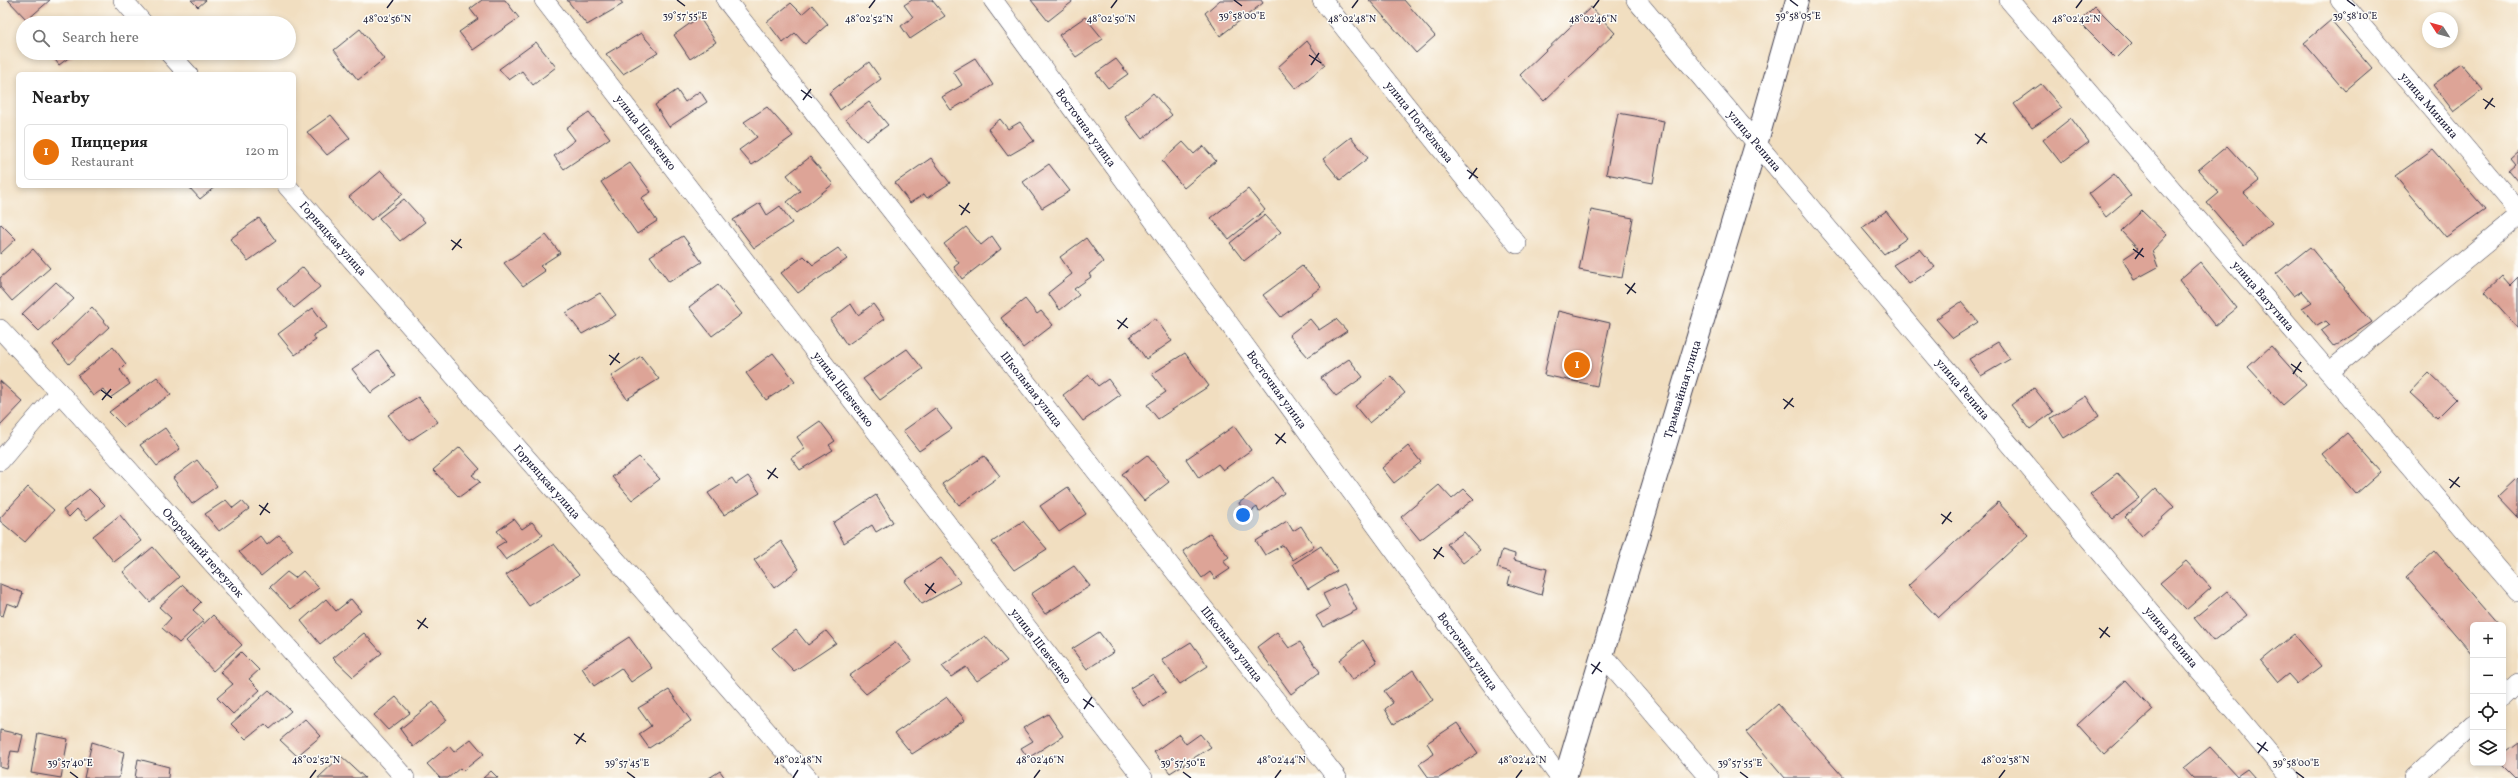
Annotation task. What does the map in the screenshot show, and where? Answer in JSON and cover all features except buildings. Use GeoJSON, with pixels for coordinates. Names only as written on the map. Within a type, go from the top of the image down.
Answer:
{"type":"FeatureCollection","features":[{"type":"Feature","properties":{"kind":"street"},"geometry":{"type":"LineString","coordinates":[[123,0],[137,16]]}},
{"type":"Feature","properties":{"kind":"street","name":"улица Шевченко"},"geometry":{"type":"LineString","coordinates":[[544,0],[1143,778]]}},
{"type":"Feature","properties":{"kind":"street","name":"Школьная улица"},"geometry":{"type":"LineString","coordinates":[[726,0],[1337,778]]}},
{"type":"Feature","properties":{"kind":"street","name":"Восточная улица"},"geometry":{"type":"LineString","coordinates":[[994,0],[1560,778]]}},
{"type":"Feature","properties":{"kind":"street","name":"улица Подтёлкова"},"geometry":{"type":"LineString","coordinates":[[1322,0],[1517,244]]}},
{"type":"Feature","properties":{"kind":"street","name":"улица Репина"},"geometry":{"type":"LineString","coordinates":[[1636,0],[1757,141],[2290,778]]}},
{"type":"Feature","properties":{"kind":"street","name":"Трамвайная улица"},"geometry":{"type":"LineString","coordinates":[[1565,778],[1601,653],[1757,141],[1797,0]]}},
{"type":"Feature","properties":{"kind":"street","name":"улица Ватутина"},"geometry":{"type":"LineString","coordinates":[[2009,0],[2330,371],[2518,592]]}},
{"type":"Feature","properties":{"kind":"street","name":"улица Минина"},"geometry":{"type":"LineString","coordinates":[[2340,0],[2518,210]]}},
{"type":"Feature","properties":{"kind":"street"},"geometry":{"type":"LineString","coordinates":[[175,60],[186,72]]}},
{"type":"Feature","properties":{"kind":"street","name":"Горняцкая улица"},"geometry":{"type":"LineString","coordinates":[[288,188],[808,778]]}},
{"type":"Feature","properties":{"kind":"street"},"geometry":{"type":"LineString","coordinates":[[2330,371],[2518,217]]}},
{"type":"Feature","properties":{"kind":"street","name":"Огородний переулок"},"geometry":{"type":"LineString","coordinates":[[0,329],[59,392],[404,778]]}},
{"type":"Feature","properties":{"kind":"street"},"geometry":{"type":"LineString","coordinates":[[0,462],[59,392]]}},
{"type":"Feature","properties":{"kind":"street"},"geometry":{"type":"LineString","coordinates":[[1601,653],[1709,778]]}},
{"type":"Feature","properties":{"kind":"street"},"geometry":{"type":"LineString","coordinates":[[2506,694],[2518,683]]}},
{"type":"Feature","properties":{"kind":"street"},"geometry":{"type":"LineString","coordinates":[[2414,778],[2470,727]]}},
{"type":"Feature","properties":{"kind":"place","name":"Пиццерия"},"geometry":{"type":"Point","coordinates":[1577,365]}}]}
